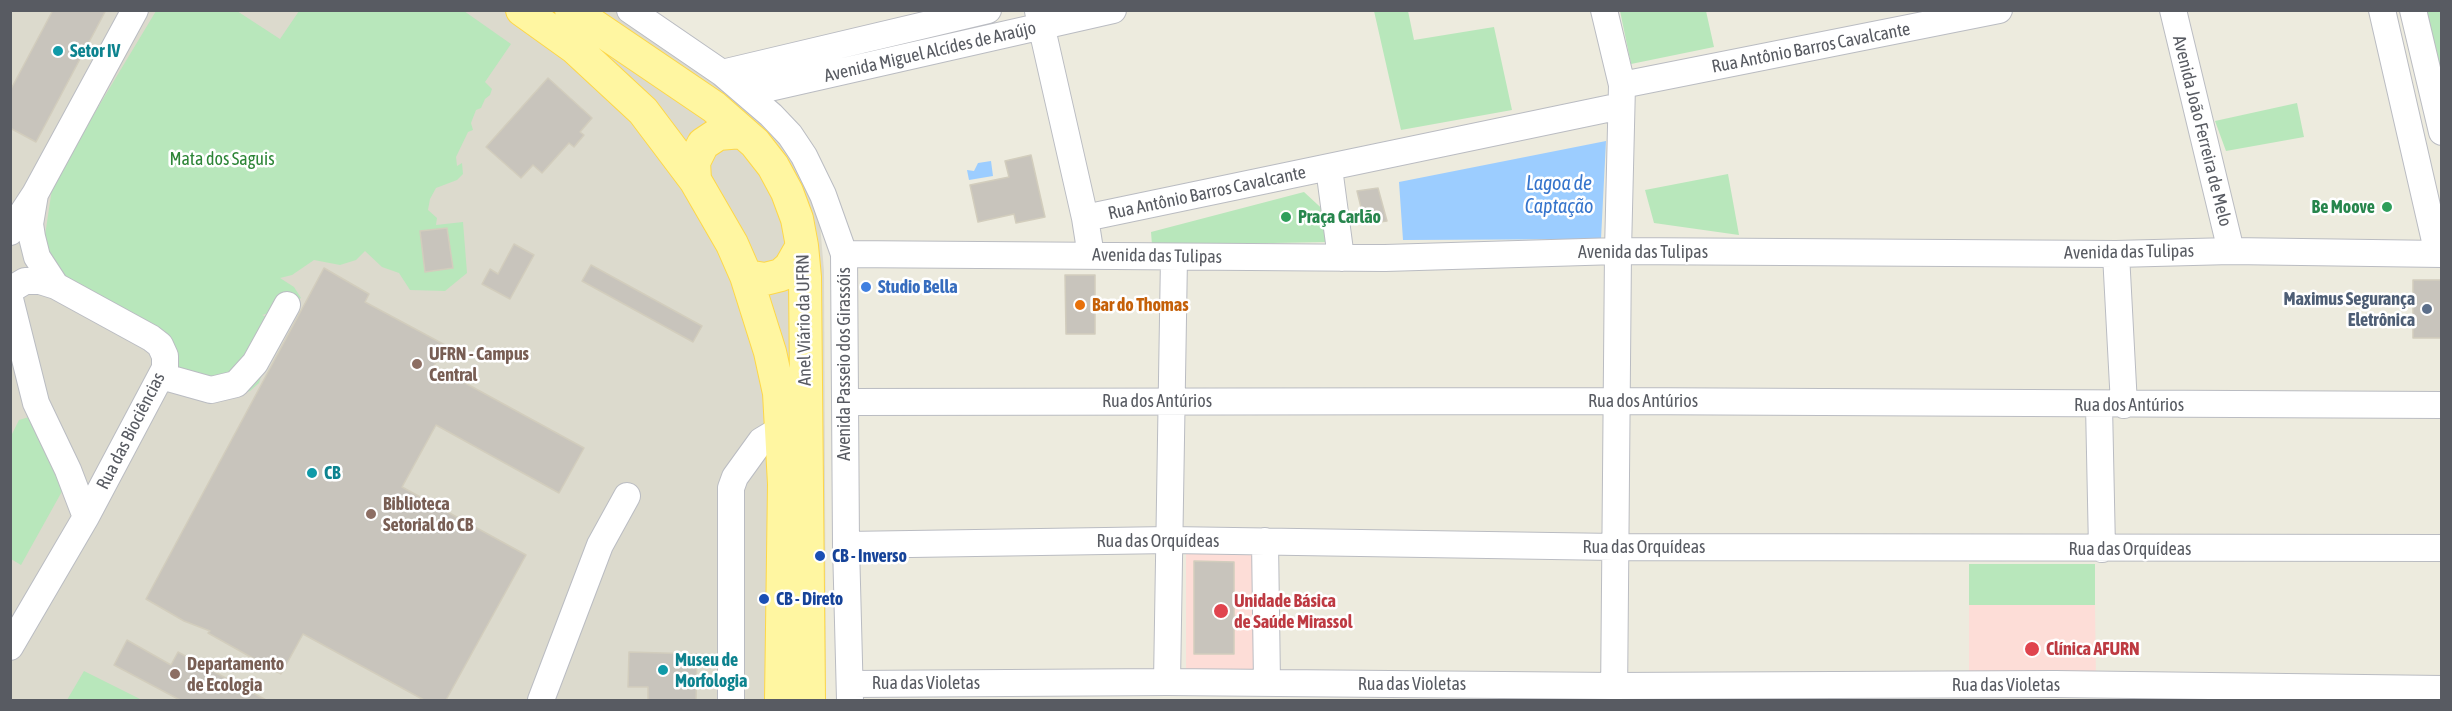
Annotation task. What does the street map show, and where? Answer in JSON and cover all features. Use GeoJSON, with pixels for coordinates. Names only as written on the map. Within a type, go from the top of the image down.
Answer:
{"type":"FeatureCollection","features":[{"type":"Feature","properties":{"kind":"main road","name":"Anel Viário da UFRN"},"geometry":{"type":"LineString","coordinates":[[522,10],[575,48],[643,111],[695,180],[732,244],[746,276],[770,352],[779,393],[784,484],[781,700]]}},
{"type":"Feature","properties":{"kind":"main road","name":"Anel Viário da UFRN"},"geometry":{"type":"LineString","coordinates":[[571,10],[714,107],[755,143],[773,166],[787,192],[797,219],[805,278],[809,700]]}},
{"type":"Feature","properties":{"kind":"main road"},"geometry":{"type":"LineString","coordinates":[[695,180],[694,162],[703,144],[718,134],[742,132]]}},
{"type":"Feature","properties":{"kind":"main road"},"geometry":{"type":"LineString","coordinates":[[746,276],[765,279],[781,275],[790,267],[802,246]]}},
{"type":"Feature","properties":{"kind":"street","name":"Rua das Biociências"},"geometry":{"type":"LineString","coordinates":[[10,232],[35,195],[135,10]]}},
{"type":"Feature","properties":{"kind":"street","name":"Avenida Passeio dos Girassóis"},"geometry":{"type":"LineString","coordinates":[[630,10],[722,73],[784,128],[804,156],[823,195],[844,254],[846,545],[850,692]]}},
{"type":"Feature","properties":{"kind":"street","name":"Avenida Miguel Alcídes de Araújo"},"geometry":{"type":"LineString","coordinates":[[722,73],[988,10]]}},
{"type":"Feature","properties":{"kind":"street","name":"Avenida Miguel Alcídes de Araújo"},"geometry":{"type":"LineString","coordinates":[[747,93],[1040,19],[1113,10]]}},
{"type":"Feature","properties":{"kind":"street"},"geometry":{"type":"LineString","coordinates":[[1604,10],[1622,96],[1618,250],[1614,693]]}},
{"type":"Feature","properties":{"kind":"street","name":"Rua Antônio Barros Cavalcante"},"geometry":{"type":"LineString","coordinates":[[1085,218],[1329,168],[1622,96],[1999,10]]}},
{"type":"Feature","properties":{"kind":"street","name":"Avenida João Ferreira de Melo"},"geometry":{"type":"LineString","coordinates":[[2173,10],[2231,251]]}},
{"type":"Feature","properties":{"kind":"street"},"geometry":{"type":"LineString","coordinates":[[2382,10],[2440,254]]}},
{"type":"Feature","properties":{"kind":"street"},"geometry":{"type":"LineString","coordinates":[[2413,10],[2442,132]]}},
{"type":"Feature","properties":{"kind":"street"},"geometry":{"type":"LineString","coordinates":[[1040,19],[1085,218],[1091,256]]}},
{"type":"Feature","properties":{"kind":"street","name":"Rua Antônio Barros Cavalcante"},"geometry":{"type":"LineString","coordinates":[[1329,168],[1341,258]]}},
{"type":"Feature","properties":{"kind":"street","name":"Rua das Biociências"},"geometry":{"type":"LineString","coordinates":[[10,647],[104,485],[165,368],[165,356],[160,345],[151,338],[56,286],[37,257],[32,237],[30,224],[35,195]]}},
{"type":"Feature","properties":{"kind":"street","name":"Avenida das Tulipas"},"geometry":{"type":"LineString","coordinates":[[844,254],[1341,258],[1618,250],[2116,254],[2231,251],[2440,254]]}},
{"type":"Feature","properties":{"kind":"street"},"geometry":{"type":"LineString","coordinates":[[2102,549],[2111,405],[2116,254]]}},
{"type":"Feature","properties":{"kind":"street"},"geometry":{"type":"LineString","coordinates":[[1167,682],[1174,257]]}},
{"type":"Feature","properties":{"kind":"street"},"geometry":{"type":"LineString","coordinates":[[10,290],[25,280],[40,281],[56,286]]}},
{"type":"Feature","properties":{"kind":"street","name":"Rua das Biociências"},"geometry":{"type":"LineString","coordinates":[[10,299],[36,403],[68,470],[86,517]]}},
{"type":"Feature","properties":{"kind":"street"},"geometry":{"type":"LineString","coordinates":[[161,376],[211,390],[236,384],[255,363],[287,304]]}},
{"type":"Feature","properties":{"kind":"street","name":"Rua dos Antúrios"},"geometry":{"type":"LineString","coordinates":[[845,402],[1173,400],[2442,405]]}},
{"type":"Feature","properties":{"kind":"street"},"geometry":{"type":"LineString","coordinates":[[731,700],[730,488],[735,477],[761,441],[781,429]]}},
{"type":"Feature","properties":{"kind":"street"},"geometry":{"type":"LineString","coordinates":[[71,482],[104,485]]}},
{"type":"Feature","properties":{"kind":"street"},"geometry":{"type":"LineString","coordinates":[[541,700],[600,546],[627,496]]}},
{"type":"Feature","properties":{"kind":"street","name":"Rua das Orquídeas"},"geometry":{"type":"LineString","coordinates":[[846,545],[1170,540],[1615,547],[2442,549]]}},
{"type":"Feature","properties":{"kind":"street"},"geometry":{"type":"LineString","coordinates":[[1265,541],[1266,683]]}},
{"type":"Feature","properties":{"kind":"street","name":"Rua das Violetas"},"geometry":{"type":"LineString","coordinates":[[850,692],[1167,682],[1236,692],[1266,683],[1614,693],[2442,690]]}},
{"type":"Feature","properties":{"kind":"shaded area","name":"UFRN - Campus Central"},"geometry":{"type":"Polygon","coordinates":[[[10,11],[618,11],[716,76],[788,146],[810,185],[820,224],[824,271],[826,700],[11,700],[10,11]]]}},
{"type":"Feature","properties":{"kind":"shaded area","name":"Unidade Básica de Saúde Mirassol"},"geometry":{"type":"Polygon","coordinates":[[[1186,553],[1255,553],[1256,669],[1186,669],[1186,553]]]}},
{"type":"Feature","properties":{"kind":"shaded area","name":"Clínica AFURN"},"geometry":{"type":"Polygon","coordinates":[[[1969,605],[2095,605],[2096,681],[1969,680],[1969,605]]]}},
{"type":"Feature","properties":{"kind":"green space","name":"Mata dos Saguis"},"geometry":{"type":"Polygon","coordinates":[[[156,11],[237,11],[280,39],[299,11],[464,11],[511,44],[485,82],[492,89],[490,95],[485,99],[481,108],[476,110],[471,123],[473,130],[468,132],[456,157],[457,166],[462,163],[463,174],[457,180],[436,188],[430,199],[428,210],[437,218],[436,225],[463,222],[467,273],[445,291],[410,290],[399,273],[382,267],[365,251],[356,260],[340,265],[314,260],[292,275],[280,278],[294,287],[301,298],[277,311],[262,315],[275,320],[263,370],[259,383],[250,391],[240,394],[171,370],[178,359],[164,330],[154,331],[60,277],[44,242],[53,182],[156,11]]]}},
{"type":"Feature","properties":{"kind":"green space"},"geometry":{"type":"Polygon","coordinates":[[[1374,11],[1408,11],[1414,40],[1494,27],[1512,110],[1401,130],[1374,11]]]}},
{"type":"Feature","properties":{"kind":"green space"},"geometry":{"type":"Polygon","coordinates":[[[1620,11],[1706,11],[1714,47],[1631,64],[1620,11]]]}},
{"type":"Feature","properties":{"kind":"green space"},"geometry":{"type":"Polygon","coordinates":[[[2424,11],[2441,11],[2441,86],[2424,11]]]}},
{"type":"Feature","properties":{"kind":"green space"},"geometry":{"type":"Polygon","coordinates":[[[2297,103],[2304,137],[2226,151],[2215,121],[2297,103]]]}},
{"type":"Feature","properties":{"kind":"green space"},"geometry":{"type":"Polygon","coordinates":[[[1728,174],[1739,235],[1654,223],[1645,190],[1728,174]]]}},
{"type":"Feature","properties":{"kind":"green space"},"geometry":{"type":"Polygon","coordinates":[[[1304,192],[1330,216],[1332,242],[1152,245],[1151,232],[1304,192]]]}},
{"type":"Feature","properties":{"kind":"green space"},"geometry":{"type":"Polygon","coordinates":[[[29,417],[65,486],[21,565],[11,559],[11,436],[19,420],[29,417]]]}},
{"type":"Feature","properties":{"kind":"green space"},"geometry":{"type":"Polygon","coordinates":[[[1969,564],[2095,564],[2095,605],[1969,605],[1969,564]]]}},
{"type":"Feature","properties":{"kind":"green space"},"geometry":{"type":"Polygon","coordinates":[[[84,671],[142,700],[67,700],[84,671]]]}},
{"type":"Feature","properties":{"kind":"water","name":"Lagoa de Captação"},"geometry":{"type":"Polygon","coordinates":[[[1606,141],[1601,239],[1403,240],[1399,182],[1606,141]]]}},
{"type":"Feature","properties":{"kind":"water"},"geometry":{"type":"Polygon","coordinates":[[[991,161],[993,176],[969,180],[967,170],[974,171],[978,163],[991,161]]]}},
{"type":"Feature","properties":{"kind":"building","name":"Setor IV"},"geometry":{"type":"Polygon","coordinates":[[[53,10],[106,10],[36,142],[10,128],[10,91],[53,10]]]}},
{"type":"Feature","properties":{"kind":"building"},"geometry":{"type":"Polygon","coordinates":[[[548,78],[592,118],[580,132],[584,135],[574,147],[569,143],[542,173],[533,165],[521,178],[486,147],[548,78]]]}},
{"type":"Feature","properties":{"kind":"building"},"geometry":{"type":"Polygon","coordinates":[[[1031,155],[1045,217],[1016,223],[1014,214],[978,222],[970,185],[1009,177],[1005,161],[1031,155]]]}},
{"type":"Feature","properties":{"kind":"building"},"geometry":{"type":"Polygon","coordinates":[[[1378,188],[1387,221],[1365,224],[1357,191],[1378,188]]]}},
{"type":"Feature","properties":{"kind":"building"},"geometry":{"type":"Polygon","coordinates":[[[447,228],[453,268],[425,272],[420,231],[447,228]]]}},
{"type":"Feature","properties":{"kind":"building"},"geometry":{"type":"Polygon","coordinates":[[[514,244],[534,255],[510,299],[482,284],[490,269],[498,274],[514,244]]]}},
{"type":"Feature","properties":{"kind":"building"},"geometry":{"type":"Polygon","coordinates":[[[591,265],[702,326],[693,342],[582,281],[591,265]]]}},
{"type":"Feature","properties":{"kind":"building","name":"CB"},"geometry":{"type":"Polygon","coordinates":[[[324,268],[369,294],[365,302],[445,345],[434,366],[584,448],[559,493],[436,425],[402,487],[526,555],[446,700],[424,700],[303,634],[281,674],[208,633],[210,631],[184,621],[146,599],[324,268]]]}},
{"type":"Feature","properties":{"kind":"building","name":"Bar do Thomas"},"geometry":{"type":"Polygon","coordinates":[[[1065,275],[1095,275],[1095,334],[1066,334],[1065,275]]]}},
{"type":"Feature","properties":{"kind":"building","name":"Maximus Segurança Eletrônica"},"geometry":{"type":"Polygon","coordinates":[[[2413,280],[2442,280],[2442,338],[2413,338],[2413,280]]]}},
{"type":"Feature","properties":{"kind":"building"},"geometry":{"type":"Polygon","coordinates":[[[1194,561],[1234,562],[1234,654],[1194,654],[1194,561]]]}},
{"type":"Feature","properties":{"kind":"building","name":"Departamento de Ecologia"},"geometry":{"type":"Polygon","coordinates":[[[127,640],[171,665],[178,652],[266,700],[180,700],[114,665],[127,640]]]}},
{"type":"Feature","properties":{"kind":"building","name":"Museu de Morfologia"},"geometry":{"type":"Polygon","coordinates":[[[629,652],[697,654],[696,700],[648,700],[648,687],[628,687],[629,652]]]}},
{"type":"Feature","properties":{"kind":"place","name":"Setor IV"},"geometry":{"type":"Point","coordinates":[58,51]}},
{"type":"Feature","properties":{"kind":"place","name":"Be Moove"},"geometry":{"type":"Point","coordinates":[2387,207]}},
{"type":"Feature","properties":{"kind":"place","name":"Praça Carlão"},"geometry":{"type":"Point","coordinates":[1286,217]}},
{"type":"Feature","properties":{"kind":"place","name":"Studio Bella"},"geometry":{"type":"Point","coordinates":[866,287]}},
{"type":"Feature","properties":{"kind":"place","name":"Bar do Thomas"},"geometry":{"type":"Point","coordinates":[1080,305]}},
{"type":"Feature","properties":{"kind":"place","name":"Maximus Segurança Eletrônica"},"geometry":{"type":"Point","coordinates":[2427,309]}},
{"type":"Feature","properties":{"kind":"place","name":"UFRN - Campus Central"},"geometry":{"type":"Point","coordinates":[417,364]}},
{"type":"Feature","properties":{"kind":"place","name":"CB"},"geometry":{"type":"Point","coordinates":[312,473]}},
{"type":"Feature","properties":{"kind":"place","name":"Biblioteca Setorial do CB"},"geometry":{"type":"Point","coordinates":[371,514]}},
{"type":"Feature","properties":{"kind":"place","name":"CB - Inverso"},"geometry":{"type":"Point","coordinates":[820,556]}},
{"type":"Feature","properties":{"kind":"place","name":"CB - Direto"},"geometry":{"type":"Point","coordinates":[764,599]}},
{"type":"Feature","properties":{"kind":"place","name":"Unidade Básica de Saúde Mirassol"},"geometry":{"type":"Point","coordinates":[1221,611]}},
{"type":"Feature","properties":{"kind":"place","name":"Clínica AFURN"},"geometry":{"type":"Point","coordinates":[2032,649]}},
{"type":"Feature","properties":{"kind":"place","name":"Museu de Morfologia"},"geometry":{"type":"Point","coordinates":[663,670]}},
{"type":"Feature","properties":{"kind":"place","name":"Departamento de Ecologia"},"geometry":{"type":"Point","coordinates":[175,674]}}]}
